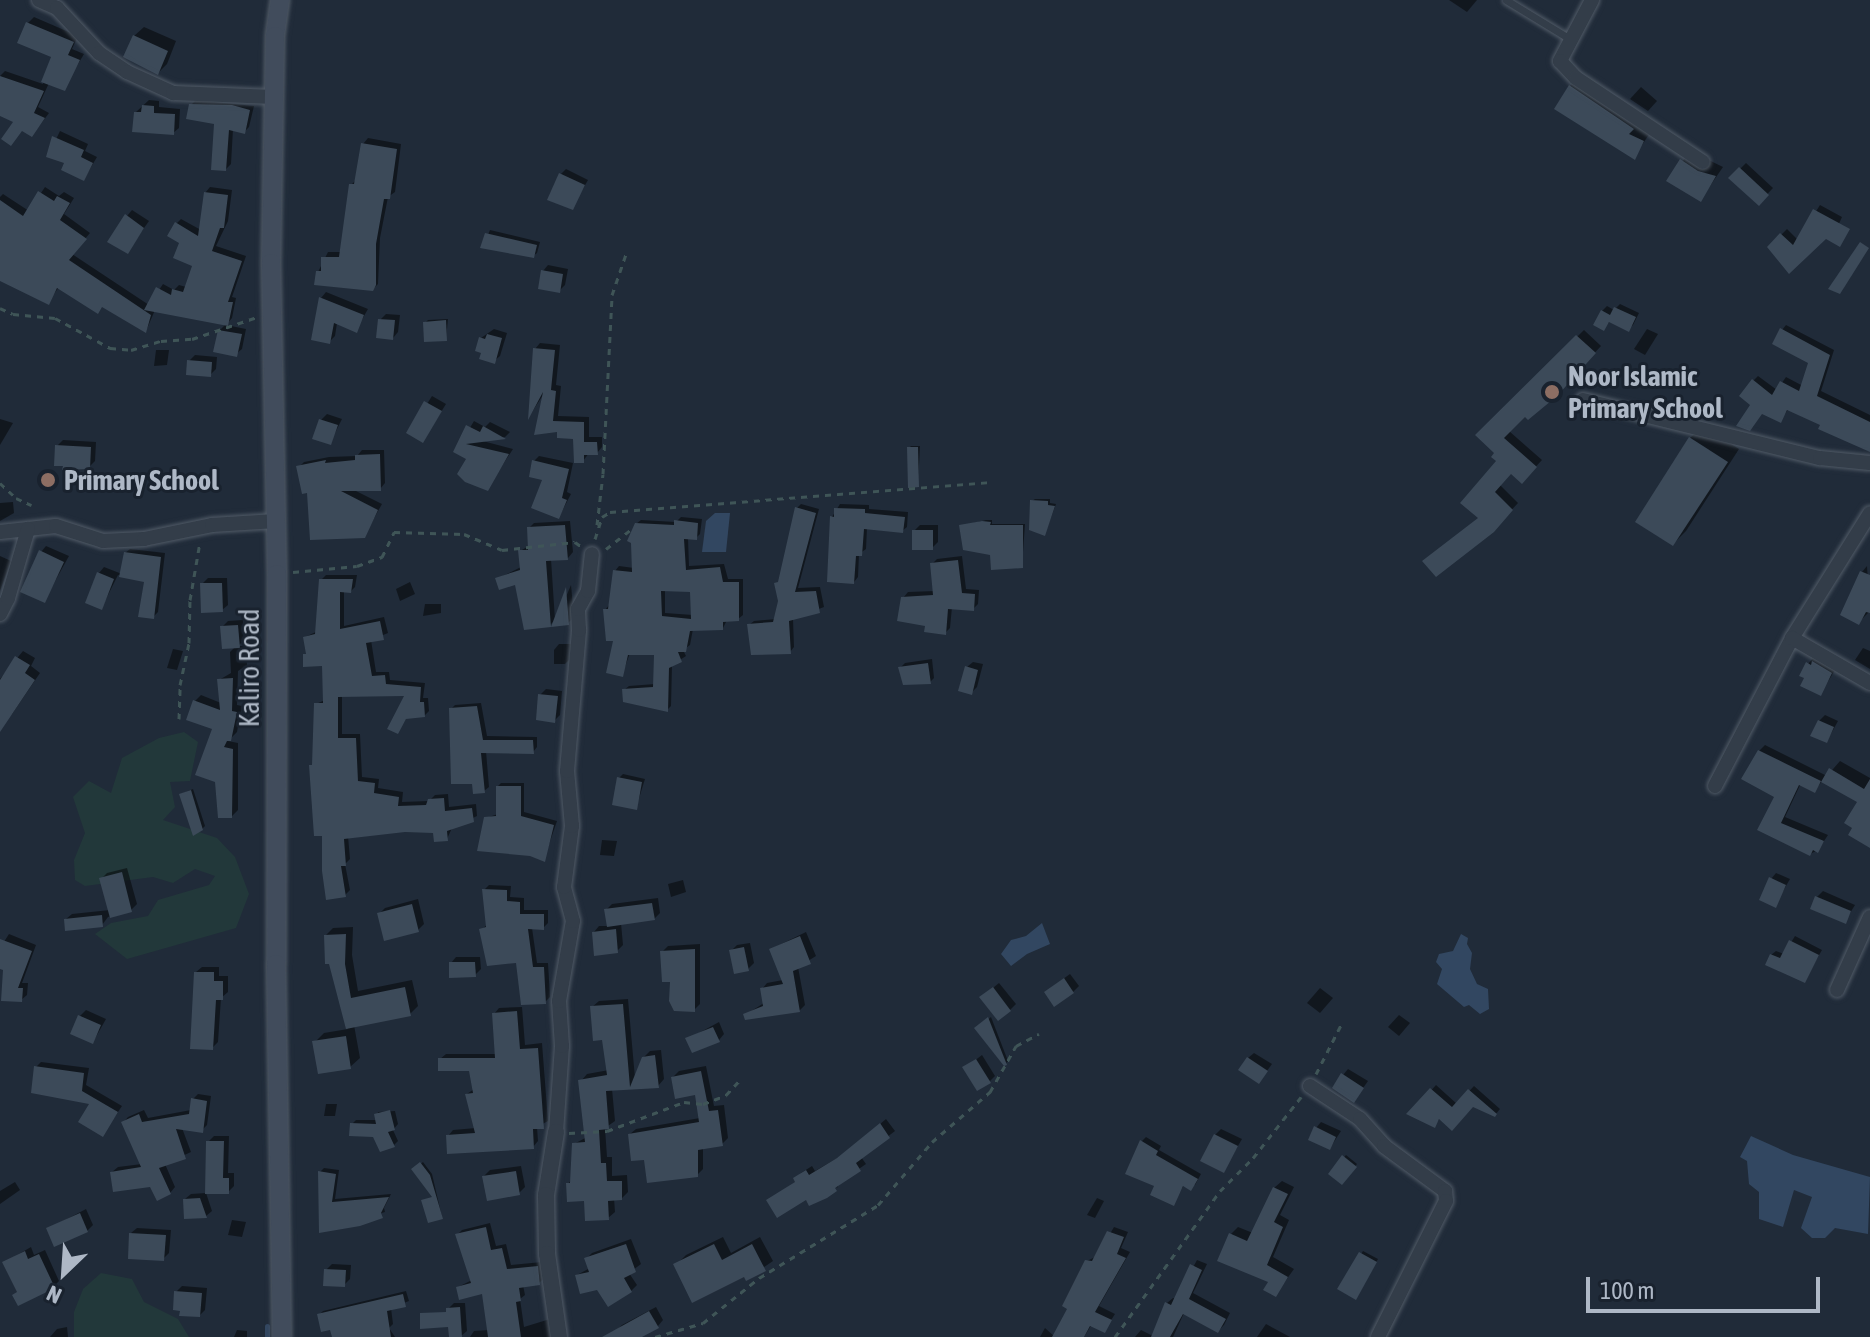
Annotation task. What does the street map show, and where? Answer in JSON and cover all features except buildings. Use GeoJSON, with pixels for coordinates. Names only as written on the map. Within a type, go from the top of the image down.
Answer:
{"type":"FeatureCollection","features":[{"type":"Feature","properties":{"kind":"main road","name":"Kaliro Road"},"geometry":{"type":"LineString","coordinates":[[280,0],[275,36],[271,263],[277,574],[276,964],[282,1337]]}},
{"type":"Feature","properties":{"kind":"street"},"geometry":{"type":"LineString","coordinates":[[39,0],[57,8],[99,53],[127,72],[173,93],[274,97]]}},
{"type":"Feature","properties":{"kind":"street"},"geometry":{"type":"LineString","coordinates":[[1592,0],[1560,61],[1576,78],[1703,162]]}},
{"type":"Feature","properties":{"kind":"street"},"geometry":{"type":"LineString","coordinates":[[1583,400],[1820,458],[1870,463]]}},
{"type":"Feature","properties":{"kind":"street"},"geometry":{"type":"LineString","coordinates":[[1715,786],[1792,638],[1870,513]]}},
{"type":"Feature","properties":{"kind":"street"},"geometry":{"type":"LineString","coordinates":[[0,532],[56,526],[103,541],[144,539],[202,526],[276,521]]}},
{"type":"Feature","properties":{"kind":"street"},"geometry":{"type":"LineString","coordinates":[[0,614],[28,529]]}},
{"type":"Feature","properties":{"kind":"street"},"geometry":{"type":"LineString","coordinates":[[559,1337],[547,1254],[546,1195],[556,1132],[562,1046],[559,1001],[573,921],[564,887],[572,826],[567,771],[579,630],[578,609],[588,591],[592,554]]}},
{"type":"Feature","properties":{"kind":"street"},"geometry":{"type":"LineString","coordinates":[[1792,638],[1870,683]]}},
{"type":"Feature","properties":{"kind":"street"},"geometry":{"type":"LineString","coordinates":[[1837,990],[1870,917]]}},
{"type":"Feature","properties":{"kind":"street"},"geometry":{"type":"LineString","coordinates":[[1310,1086],[1360,1119],[1384,1146],[1445,1191],[1446,1201],[1378,1337]]}},
{"type":"Feature","properties":{"kind":"lane"},"geometry":{"type":"LineString","coordinates":[[1506,0],[1570,39]]}},
{"type":"Feature","properties":{"kind":"path"},"geometry":{"type":"LineString","coordinates":[[592,554],[603,474],[612,295],[626,254]]}},
{"type":"Feature","properties":{"kind":"path"},"geometry":{"type":"LineString","coordinates":[[0,308],[13,314],[55,318],[110,348],[131,350],[161,341],[192,339],[274,311]]}},
{"type":"Feature","properties":{"kind":"path"},"geometry":{"type":"LineString","coordinates":[[596,529],[602,517],[610,512],[993,482]]}},
{"type":"Feature","properties":{"kind":"path"},"geometry":{"type":"LineString","coordinates":[[0,483],[16,498],[31,505]]}},
{"type":"Feature","properties":{"kind":"path"},"geometry":{"type":"LineString","coordinates":[[179,719],[180,685],[189,643],[190,600],[202,526]]}},
{"type":"Feature","properties":{"kind":"path"},"geometry":{"type":"LineString","coordinates":[[592,554],[608,549],[630,530]]}},
{"type":"Feature","properties":{"kind":"path"},"geometry":{"type":"LineString","coordinates":[[277,574],[357,566],[382,557],[394,532],[464,534],[502,550],[575,542],[592,554]]}},
{"type":"Feature","properties":{"kind":"path"},"geometry":{"type":"LineString","coordinates":[[1115,1337],[1220,1191],[1253,1158],[1310,1086],[1342,1023]]}},
{"type":"Feature","properties":{"kind":"path"},"geometry":{"type":"LineString","coordinates":[[655,1337],[703,1323],[759,1278],[878,1205],[932,1142],[990,1092],[1016,1046],[1039,1034]]}},
{"type":"Feature","properties":{"kind":"path"},"geometry":{"type":"LineString","coordinates":[[556,1132],[586,1135],[607,1131],[684,1102],[703,1104],[726,1095],[740,1080]]}},
{"type":"Feature","properties":{"kind":"green space"},"geometry":{"type":"Polygon","coordinates":[[[184,732],[198,742],[190,781],[170,782],[175,807],[163,820],[217,838],[235,857],[249,894],[236,928],[127,959],[95,934],[111,923],[148,916],[158,900],[209,885],[215,876],[195,869],[173,883],[153,877],[85,886],[75,880],[74,860],[85,833],[73,797],[89,781],[111,793],[122,758],[159,738],[184,732]]]}},
{"type":"Feature","properties":{"kind":"green space"},"geometry":{"type":"Polygon","coordinates":[[[101,1273],[132,1279],[144,1302],[178,1319],[189,1337],[74,1337],[74,1312],[83,1289],[101,1273]]]}},
{"type":"Feature","properties":{"kind":"water"},"geometry":{"type":"Polygon","coordinates":[[[715,513],[730,513],[726,552],[702,552],[706,521],[715,513]]]}},
{"type":"Feature","properties":{"kind":"water"},"geometry":{"type":"Polygon","coordinates":[[[1042,923],[1050,944],[1027,954],[1011,966],[1001,954],[1011,940],[1026,936],[1042,923]]]}},
{"type":"Feature","properties":{"kind":"water"},"geometry":{"type":"Polygon","coordinates":[[[1461,934],[1468,938],[1467,944],[1472,953],[1470,969],[1477,984],[1488,989],[1489,1009],[1480,1014],[1469,1005],[1464,1007],[1437,984],[1442,969],[1436,962],[1439,954],[1453,951],[1461,934]]]}},
{"type":"Feature","properties":{"kind":"water"},"geometry":{"type":"Polygon","coordinates":[[[1751,1136],[1793,1155],[1870,1177],[1868,1234],[1835,1228],[1825,1238],[1812,1238],[1801,1228],[1812,1197],[1794,1190],[1783,1227],[1759,1219],[1759,1192],[1749,1184],[1747,1161],[1740,1157],[1751,1136]]]}},
{"type":"Feature","properties":{"kind":"waterway"},"geometry":{"type":"LineString","coordinates":[[267,1326],[267,1337]]}},
{"type":"Feature","properties":{"kind":"place","name":"Noor Islamic Primary School"},"geometry":{"type":"Point","coordinates":[1552,392]}},
{"type":"Feature","properties":{"kind":"place","name":"Primary School"},"geometry":{"type":"Point","coordinates":[48,480]}}]}
